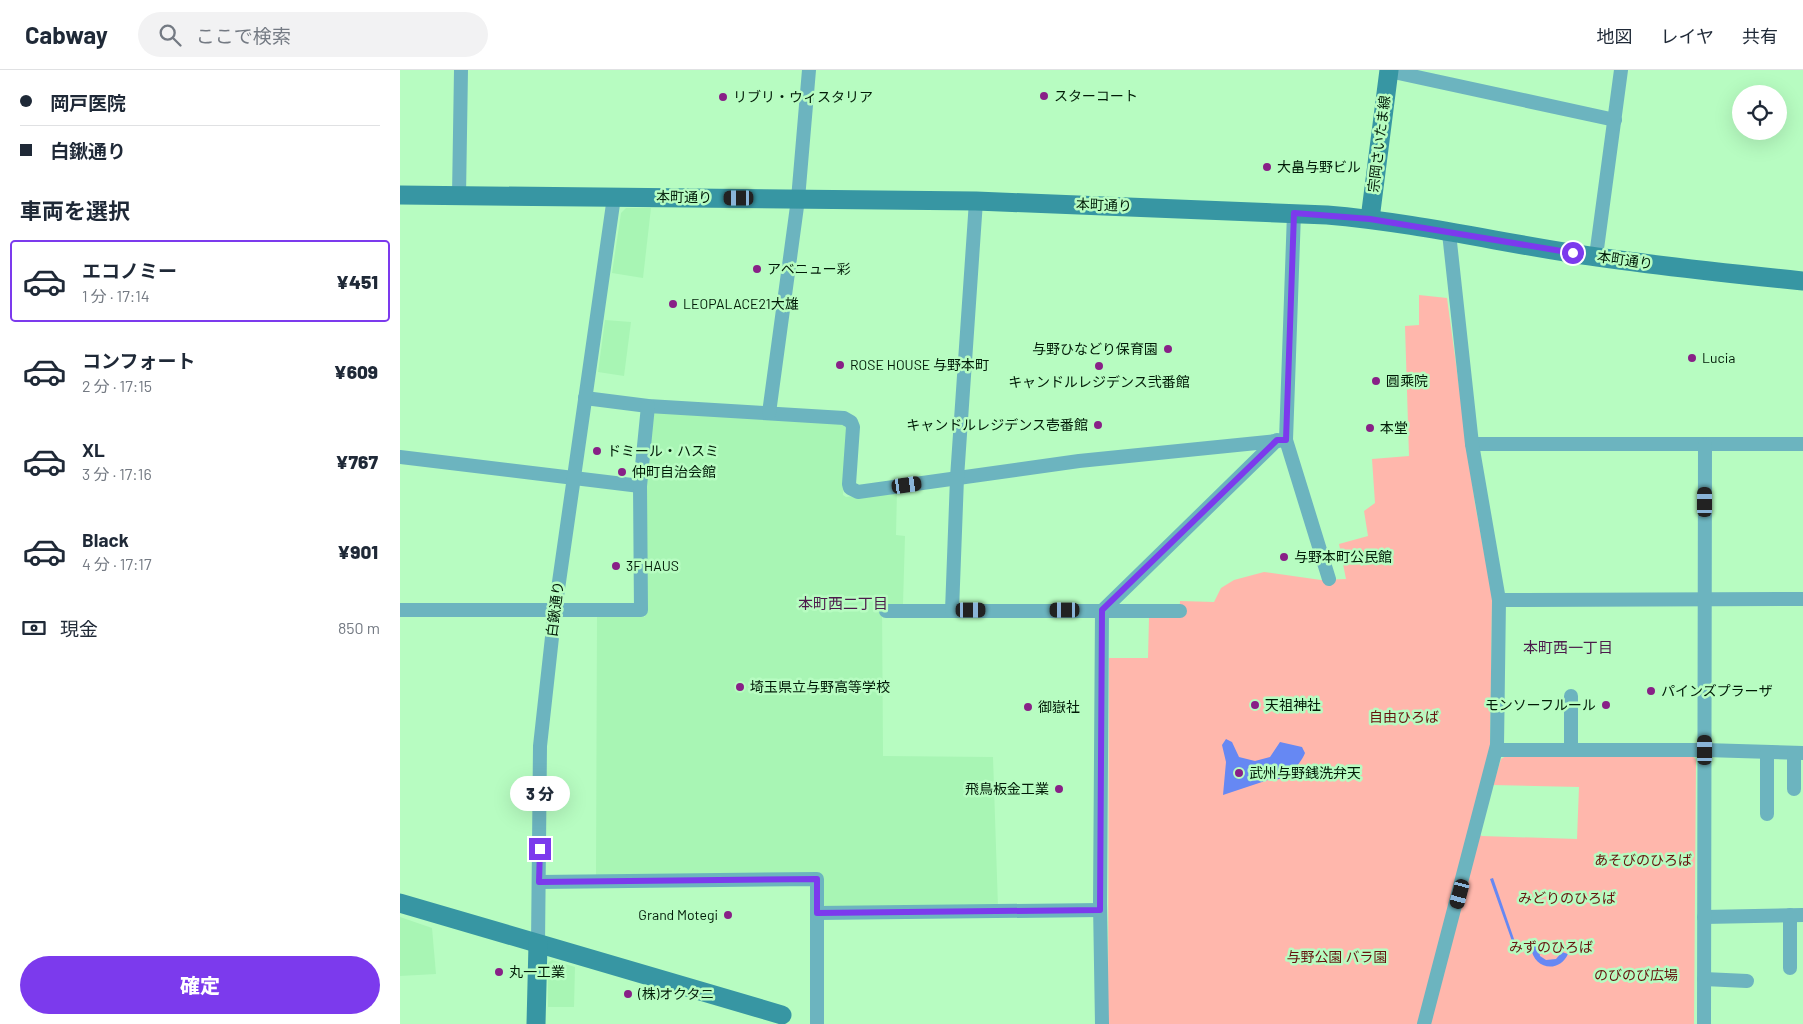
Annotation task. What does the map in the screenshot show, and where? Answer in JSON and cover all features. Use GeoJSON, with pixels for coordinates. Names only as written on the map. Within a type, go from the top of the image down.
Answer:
{"type":"FeatureCollection","features":[{"type":"Feature","properties":{"kind":"main road","name":"宗岡さいたま線"},"geometry":{"type":"LineString","coordinates":[[1370,219],[1389,70]]}},
{"type":"Feature","properties":{"kind":"main road","name":"本町通り"},"geometry":{"type":"LineString","coordinates":[[400,195],[976,201],[1294,213],[1370,219],[1596,256],[1707,271],[1803,281]]}},
{"type":"Feature","properties":{"kind":"main road"},"geometry":{"type":"LineString","coordinates":[[400,904],[782,1015]]}},
{"type":"Feature","properties":{"kind":"main road","name":"白鍬通り"},"geometry":{"type":"LineString","coordinates":[[536,1024],[538,944]]}},
{"type":"Feature","properties":{"kind":"street"},"geometry":{"type":"LineString","coordinates":[[459,196],[461,70]]}},
{"type":"Feature","properties":{"kind":"street"},"geometry":{"type":"LineString","coordinates":[[768,412],[798,199],[809,70]]}},
{"type":"Feature","properties":{"kind":"street"},"geometry":{"type":"LineString","coordinates":[[1389,70],[1615,120]]}},
{"type":"Feature","properties":{"kind":"street"},"geometry":{"type":"LineString","coordinates":[[1596,256],[1622,70]]}},
{"type":"Feature","properties":{"kind":"street","name":"白鍬通り"},"geometry":{"type":"LineString","coordinates":[[538,944],[540,746],[554,610],[614,197]]}},
{"type":"Feature","properties":{"kind":"street"},"geometry":{"type":"LineString","coordinates":[[952,610],[957,478],[976,201]]}},
{"type":"Feature","properties":{"kind":"street"},"geometry":{"type":"LineString","coordinates":[[1294,213],[1281,440],[1330,579]]}},
{"type":"Feature","properties":{"kind":"street"},"geometry":{"type":"LineString","coordinates":[[1424,1024],[1497,750],[1499,600],[1472,444],[1449,233]]}},
{"type":"Feature","properties":{"kind":"street"},"geometry":{"type":"LineString","coordinates":[[586,398],[648,406],[844,418],[851,422],[853,427],[850,484],[853,491],[1079,461],[1281,440]]}},
{"type":"Feature","properties":{"kind":"street"},"geometry":{"type":"LineString","coordinates":[[400,610],[641,610],[640,486],[648,406]]}},
{"type":"Feature","properties":{"kind":"street"},"geometry":{"type":"LineString","coordinates":[[1102,1024],[1100,910],[1102,610],[1281,440]]}},
{"type":"Feature","properties":{"kind":"street"},"geometry":{"type":"LineString","coordinates":[[1472,444],[1803,444]]}},
{"type":"Feature","properties":{"kind":"street"},"geometry":{"type":"LineString","coordinates":[[1704,1024],[1705,445]]}},
{"type":"Feature","properties":{"kind":"street"},"geometry":{"type":"LineString","coordinates":[[400,457],[640,486]]}},
{"type":"Feature","properties":{"kind":"street"},"geometry":{"type":"LineString","coordinates":[[1499,600],[1803,599]]}},
{"type":"Feature","properties":{"kind":"street"},"geometry":{"type":"LineString","coordinates":[[886,611],[1180,610]]}},
{"type":"Feature","properties":{"kind":"street"},"geometry":{"type":"LineString","coordinates":[[1570,696],[1570,750]]}},
{"type":"Feature","properties":{"kind":"street"},"geometry":{"type":"LineString","coordinates":[[1497,750],[1705,750],[1798,753],[1794,789]]}},
{"type":"Feature","properties":{"kind":"street"},"geometry":{"type":"LineString","coordinates":[[1767,752],[1767,814]]}},
{"type":"Feature","properties":{"kind":"street"},"geometry":{"type":"LineString","coordinates":[[539,882],[817,879],[817,1024]]}},
{"type":"Feature","properties":{"kind":"street"},"geometry":{"type":"LineString","coordinates":[[817,913],[1100,910]]}},
{"type":"Feature","properties":{"kind":"street"},"geometry":{"type":"LineString","coordinates":[[1704,917],[1796,915],[1790,968]]}},
{"type":"Feature","properties":{"kind":"street"},"geometry":{"type":"LineString","coordinates":[[1704,979],[1747,981]]}},
{"type":"Feature","properties":{"kind":"shaded area"},"geometry":{"type":"Polygon","coordinates":[[[626,208],[651,208],[643,278],[612,273],[621,213],[626,208]]]}},
{"type":"Feature","properties":{"kind":"shaded area"},"geometry":{"type":"Polygon","coordinates":[[[605,320],[631,322],[624,376],[598,372],[605,320]]]}},
{"type":"Feature","properties":{"kind":"shaded area","name":"埼玉県立与野高等学校"},"geometry":{"type":"Polygon","coordinates":[[[655,411],[842,423],[847,430],[843,495],[846,497],[897,491],[896,535],[905,536],[903,604],[882,605],[883,756],[993,757],[998,907],[825,906],[821,903],[821,874],[596,877],[597,617],[645,617],[645,490],[651,415],[655,411]]]}},
{"type":"Feature","properties":{"kind":"shaded area"},"geometry":{"type":"Polygon","coordinates":[[[400,917],[432,928],[436,974],[400,976],[400,917]]]}},
{"type":"Feature","properties":{"kind":"shaded area"},"geometry":{"type":"Polygon","coordinates":[[[552,960],[575,967],[574,1007],[548,1007],[548,963],[552,960]]]}},
{"type":"Feature","properties":{"kind":"green space"},"geometry":{"type":"Polygon","coordinates":[[[1419,295],[1447,298],[1475,504],[1492,595],[1490,751],[1470,830],[1482,836],[1577,839],[1579,787],[1493,785],[1501,759],[1506,756],[1693,756],[1696,760],[1694,1024],[1108,1024],[1109,658],[1148,658],[1149,618],[1179,618],[1180,601],[1214,602],[1221,588],[1234,580],[1264,572],[1321,580],[1346,579],[1339,544],[1368,536],[1364,511],[1375,503],[1372,459],[1409,456],[1405,326],[1419,325],[1419,295]]]}},
{"type":"Feature","properties":{"kind":"water"},"geometry":{"type":"Polygon","coordinates":[[[1226,739],[1232,742],[1239,757],[1255,761],[1270,757],[1280,742],[1302,747],[1305,753],[1296,767],[1281,778],[1271,779],[1223,795],[1226,762],[1222,745],[1226,739]]]}},
{"type":"Feature","properties":{"kind":"water"},"geometry":{"type":"Polygon","coordinates":[[[1493,878],[1515,942],[1538,946],[1540,956],[1546,960],[1556,959],[1562,952],[1568,954],[1564,960],[1559,964],[1547,966],[1536,960],[1531,947],[1513,944],[1490,879],[1493,878]]]}},
{"type":"Feature","properties":{"kind":"place","name":"スターコート"},"geometry":{"type":"Point","coordinates":[1044,96]}},
{"type":"Feature","properties":{"kind":"place","name":"リブリ・ウィスタリア"},"geometry":{"type":"Point","coordinates":[723,97]}},
{"type":"Feature","properties":{"kind":"place","name":"大畠与野ビル"},"geometry":{"type":"Point","coordinates":[1267,167]}},
{"type":"Feature","properties":{"kind":"place","name":"アベニュー彩"},"geometry":{"type":"Point","coordinates":[757,269]}},
{"type":"Feature","properties":{"kind":"place","name":"LEOPALACE21大雄"},"geometry":{"type":"Point","coordinates":[673,304]}},
{"type":"Feature","properties":{"kind":"place","name":"与野ひなどり保育園"},"geometry":{"type":"Point","coordinates":[1168,349]}},
{"type":"Feature","properties":{"kind":"place","name":"Lucia"},"geometry":{"type":"Point","coordinates":[1692,358]}},
{"type":"Feature","properties":{"kind":"place","name":"ROSE HOUSE 与野本町"},"geometry":{"type":"Point","coordinates":[840,365]}},
{"type":"Feature","properties":{"kind":"place","name":"キャンドルレジデンス弐番館"},"geometry":{"type":"Point","coordinates":[1099,366]}},
{"type":"Feature","properties":{"kind":"place","name":"圓乘院"},"geometry":{"type":"Point","coordinates":[1376,381]}},
{"type":"Feature","properties":{"kind":"place","name":"キャンドルレジデンス壱番館"},"geometry":{"type":"Point","coordinates":[1098,425]}},
{"type":"Feature","properties":{"kind":"place","name":"本堂"},"geometry":{"type":"Point","coordinates":[1370,428]}},
{"type":"Feature","properties":{"kind":"place","name":"ドミール・ハスミ"},"geometry":{"type":"Point","coordinates":[597,451]}},
{"type":"Feature","properties":{"kind":"place","name":"仲町自治会館"},"geometry":{"type":"Point","coordinates":[622,472]}},
{"type":"Feature","properties":{"kind":"place","name":"与野本町公民館"},"geometry":{"type":"Point","coordinates":[1284,557]}},
{"type":"Feature","properties":{"kind":"place","name":"3F HAUS"},"geometry":{"type":"Point","coordinates":[616,566]}},
{"type":"Feature","properties":{"kind":"place","name":"埼玉県立与野高等学校"},"geometry":{"type":"Point","coordinates":[740,687]}},
{"type":"Feature","properties":{"kind":"place","name":"パインズプラーザ"},"geometry":{"type":"Point","coordinates":[1651,691]}},
{"type":"Feature","properties":{"kind":"place","name":"天祖神社"},"geometry":{"type":"Point","coordinates":[1255,705]}},
{"type":"Feature","properties":{"kind":"place","name":"モンソーフルール"},"geometry":{"type":"Point","coordinates":[1606,705]}},
{"type":"Feature","properties":{"kind":"place","name":"御嶽社"},"geometry":{"type":"Point","coordinates":[1028,707]}},
{"type":"Feature","properties":{"kind":"place","name":"武州与野銭洗弁天"},"geometry":{"type":"Point","coordinates":[1239,773]}},
{"type":"Feature","properties":{"kind":"place","name":"飛鳥板金工業"},"geometry":{"type":"Point","coordinates":[1059,789]}},
{"type":"Feature","properties":{"kind":"place","name":"Grand Motegi"},"geometry":{"type":"Point","coordinates":[728,915]}},
{"type":"Feature","properties":{"kind":"place","name":"丸一工業"},"geometry":{"type":"Point","coordinates":[499,972]}},
{"type":"Feature","properties":{"kind":"place","name":"(株)オクタニ"},"geometry":{"type":"Point","coordinates":[628,994]}},
{"type":"Feature","properties":{"kind":"district","name":"本町西二丁目"},"geometry":{"type":"Point","coordinates":[843,604]}},
{"type":"Feature","properties":{"kind":"district","name":"本町西一丁目"},"geometry":{"type":"Point","coordinates":[1568,648]}},
{"type":"Feature","properties":{"kind":"route"},"geometry":{"type":"LineString","coordinates":[[540,849],[539,882],[817,879],[817,913],[1100,910],[1102,610],[1277,440],[1286,440],[1290,281],[1294,213],[1370,219],[1573,253]]}},
{"type":"Feature","properties":{"kind":"park label","name":"自由ひろば"},"geometry":{"type":"Point","coordinates":[1404,717]}},
{"type":"Feature","properties":{"kind":"park label","name":"あそびのひろば"},"geometry":{"type":"Point","coordinates":[1643,860]}},
{"type":"Feature","properties":{"kind":"park label","name":"みどりのひろば"},"geometry":{"type":"Point","coordinates":[1567,898]}},
{"type":"Feature","properties":{"kind":"park label","name":"みずのひろば"},"geometry":{"type":"Point","coordinates":[1551,947]}},
{"type":"Feature","properties":{"kind":"park label","name":"与野公園 バラ園"},"geometry":{"type":"Point","coordinates":[1337,957]}},
{"type":"Feature","properties":{"kind":"park label","name":"のびのび広場"},"geometry":{"type":"Point","coordinates":[1636,975]}}]}
